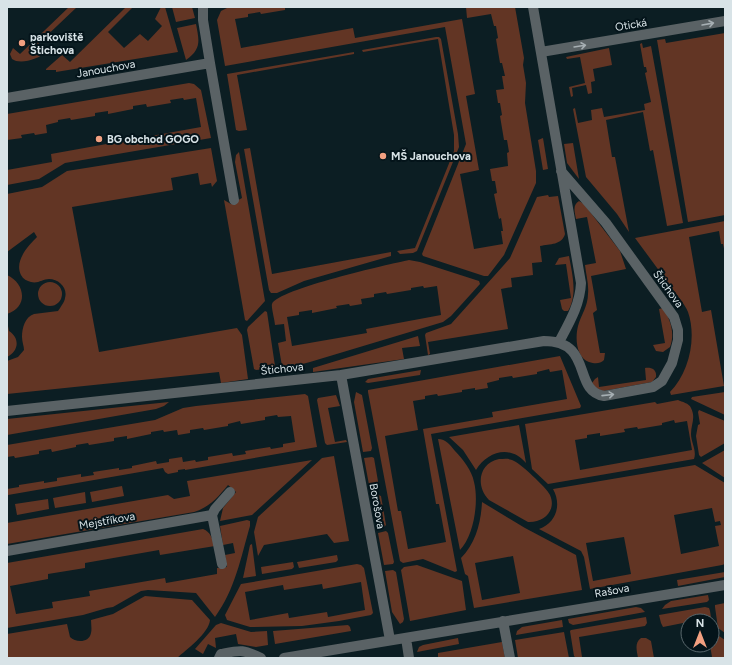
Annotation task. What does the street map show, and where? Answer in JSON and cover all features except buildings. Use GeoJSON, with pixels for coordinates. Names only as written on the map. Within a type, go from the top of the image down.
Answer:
{"type":"FeatureCollection","features":[{"type":"Feature","properties":{"kind":"street"},"geometry":{"type":"LineString","coordinates":[[203,7],[203,20],[234,200]]}},
{"type":"Feature","properties":{"kind":"street"},"geometry":{"type":"LineString","coordinates":[[533,7],[581,283],[577,307],[559,342]]}},
{"type":"Feature","properties":{"kind":"street","name":"Otická"},"geometry":{"type":"LineString","coordinates":[[541,52],[725,21]]}},
{"type":"Feature","properties":{"kind":"street","name":"Janouchova"},"geometry":{"type":"LineString","coordinates":[[7,98],[210,63]]}},
{"type":"Feature","properties":{"kind":"street","name":"Štichova"},"geometry":{"type":"LineString","coordinates":[[7,411],[341,375],[426,362],[544,341],[559,342],[572,351],[590,390],[594,393],[604,396],[653,388],[662,381],[669,368],[676,347],[678,335],[677,324],[670,310],[606,223],[562,171]]}},
{"type":"Feature","properties":{"kind":"street","name":"Borošova"},"geometry":{"type":"LineString","coordinates":[[341,375],[390,640]]}},
{"type":"Feature","properties":{"kind":"street"},"geometry":{"type":"LineString","coordinates":[[222,564],[212,515],[215,509],[230,492]]}},
{"type":"Feature","properties":{"kind":"street","name":"Mejstříkova"},"geometry":{"type":"LineString","coordinates":[[7,551],[212,515]]}},
{"type":"Feature","properties":{"kind":"street","name":"Rašova"},"geometry":{"type":"LineString","coordinates":[[284,658],[725,585]]}},
{"type":"Feature","properties":{"kind":"street"},"geometry":{"type":"LineString","coordinates":[[503,621],[510,658]]}},
{"type":"Feature","properties":{"kind":"street"},"geometry":{"type":"LineString","coordinates":[[406,638],[409,658]]}},
{"type":"Feature","properties":{"kind":"street"},"geometry":{"type":"LineString","coordinates":[[219,658],[221,654],[239,650],[251,652],[261,658]]}},
{"type":"Feature","properties":{"kind":"shaded area"},"geometry":{"type":"Polygon","coordinates":[[[69,7],[77,7],[38,44],[46,52],[43,55],[24,61],[15,61],[12,59],[10,54],[13,48],[20,54],[69,7]]]}},
{"type":"Feature","properties":{"kind":"shaded area"},"geometry":{"type":"Polygon","coordinates":[[[126,7],[133,7],[108,32],[124,48],[140,34],[148,41],[162,26],[155,19],[161,7],[165,7],[178,52],[56,72],[56,70],[46,70],[62,55],[70,62],[126,7]]]}},
{"type":"Feature","properties":{"kind":"shaded area"},"geometry":{"type":"Polygon","coordinates":[[[172,7],[192,7],[195,18],[176,22],[172,7]]]}},
{"type":"Feature","properties":{"kind":"shaded area"},"geometry":{"type":"Polygon","coordinates":[[[229,7],[288,7],[285,8],[285,10],[261,14],[260,12],[248,14],[248,17],[235,19],[241,48],[353,28],[355,38],[462,19],[475,94],[466,96],[479,170],[460,174],[474,249],[503,244],[501,218],[499,219],[494,194],[497,193],[495,181],[492,181],[490,169],[508,166],[507,153],[509,152],[507,140],[504,140],[500,116],[502,115],[496,90],[504,89],[502,76],[505,76],[502,63],[500,63],[496,39],[498,38],[496,26],[494,26],[491,14],[467,18],[466,7],[515,7],[524,58],[523,65],[526,83],[525,103],[536,171],[536,183],[504,255],[488,276],[423,256],[422,254],[466,144],[445,27],[225,66],[217,20],[221,11],[229,7]]]}},
{"type":"Feature","properties":{"kind":"shaded area"},"geometry":{"type":"Polygon","coordinates":[[[196,24],[198,40],[197,48],[195,52],[186,60],[177,28],[196,24]]]}},
{"type":"Feature","properties":{"kind":"shaded area"},"geometry":{"type":"Polygon","coordinates":[[[725,33],[725,215],[688,222],[657,40],[665,39],[666,43],[725,33]]]}},
{"type":"Feature","properties":{"kind":"shaded area"},"geometry":{"type":"Polygon","coordinates":[[[436,37],[441,39],[459,147],[417,251],[413,253],[400,254],[397,251],[415,248],[454,151],[454,135],[438,39],[363,52],[362,50],[436,37]]]}},
{"type":"Feature","properties":{"kind":"shaded area"},"geometry":{"type":"Polygon","coordinates":[[[642,43],[643,48],[651,46],[683,223],[667,226],[653,150],[650,151],[643,112],[606,120],[612,157],[615,157],[629,232],[617,214],[586,177],[573,109],[575,108],[578,123],[592,120],[591,110],[602,108],[604,117],[645,110],[644,104],[651,102],[645,73],[647,72],[646,67],[644,67],[640,44],[642,43]]]}},
{"type":"Feature","properties":{"kind":"shaded area"},"geometry":{"type":"Polygon","coordinates":[[[609,48],[612,65],[593,69],[595,81],[591,82],[592,93],[588,94],[586,85],[572,88],[573,96],[571,97],[569,87],[585,83],[580,57],[567,59],[566,57],[609,48]]]}},
{"type":"Feature","properties":{"kind":"shaded area"},"geometry":{"type":"Polygon","coordinates":[[[354,52],[354,54],[237,75],[247,130],[236,130],[227,74],[354,52]]]}},
{"type":"Feature","properties":{"kind":"shaded area"},"geometry":{"type":"Polygon","coordinates":[[[189,83],[194,84],[201,90],[211,138],[65,163],[39,179],[7,185],[7,170],[52,162],[51,154],[201,127],[196,98],[170,100],[171,103],[147,107],[146,104],[133,106],[133,109],[108,114],[108,111],[95,113],[95,116],[71,120],[70,118],[58,120],[58,122],[46,125],[47,133],[21,135],[22,138],[7,140],[7,114],[189,83]]]}},
{"type":"Feature","properties":{"kind":"shaded area"},"geometry":{"type":"Polygon","coordinates":[[[543,138],[548,169],[543,170],[538,140],[543,138]]]}},
{"type":"Feature","properties":{"kind":"shaded area"},"geometry":{"type":"Polygon","coordinates":[[[573,143],[579,179],[567,163],[564,144],[573,143]]]}},
{"type":"Feature","properties":{"kind":"shaded area"},"geometry":{"type":"Polygon","coordinates":[[[211,148],[217,181],[212,187],[211,183],[200,185],[198,173],[171,178],[173,190],[72,207],[99,352],[237,328],[242,335],[248,379],[221,383],[219,372],[7,394],[7,361],[18,357],[24,350],[22,334],[26,320],[34,314],[58,311],[66,294],[62,285],[53,279],[30,282],[25,280],[21,275],[19,264],[26,249],[37,237],[34,232],[7,252],[7,194],[42,187],[67,171],[211,148]]]}},
{"type":"Feature","properties":{"kind":"shaded area"},"geometry":{"type":"Polygon","coordinates":[[[250,148],[272,274],[391,252],[391,256],[304,281],[277,293],[271,293],[269,290],[244,149],[250,148]]]}},
{"type":"Feature","properties":{"kind":"shaded area"},"geometry":{"type":"Polygon","coordinates":[[[239,152],[265,301],[247,321],[245,320],[224,200],[231,204],[242,198],[235,162],[236,155],[239,152]]]}},
{"type":"Feature","properties":{"kind":"shaded area"},"geometry":{"type":"Polygon","coordinates":[[[548,195],[549,197],[558,196],[565,234],[558,242],[540,246],[542,262],[532,263],[533,275],[511,278],[512,287],[501,289],[508,329],[428,342],[430,354],[428,355],[426,333],[451,324],[503,266],[510,258],[537,197],[548,195]]]}},
{"type":"Feature","properties":{"kind":"shaded area"},"geometry":{"type":"Polygon","coordinates":[[[579,201],[584,204],[620,251],[626,269],[591,276],[597,310],[593,313],[600,353],[605,353],[604,360],[597,363],[589,362],[581,356],[577,341],[578,326],[588,298],[585,265],[596,263],[587,217],[576,219],[575,205],[579,201]]]}},
{"type":"Feature","properties":{"kind":"shaded area"},"geometry":{"type":"Polygon","coordinates":[[[725,221],[725,253],[723,244],[721,244],[719,231],[689,237],[702,312],[711,310],[724,386],[671,395],[670,392],[682,375],[690,355],[692,333],[691,322],[684,305],[635,238],[725,221]]]}},
{"type":"Feature","properties":{"kind":"shaded area"},"geometry":{"type":"Polygon","coordinates":[[[569,256],[574,291],[568,311],[564,311],[560,300],[571,298],[566,264],[555,265],[559,258],[569,256]]]}},
{"type":"Feature","properties":{"kind":"shaded area"},"geometry":{"type":"Polygon","coordinates":[[[409,260],[420,262],[479,281],[480,284],[451,316],[443,322],[310,362],[292,366],[282,366],[278,343],[286,341],[284,324],[275,325],[272,308],[272,304],[279,298],[293,291],[336,278],[409,260]],[[423,286],[411,288],[411,290],[387,294],[386,292],[374,294],[374,297],[361,299],[362,304],[336,306],[337,308],[312,313],[312,310],[299,312],[299,315],[287,317],[292,346],[367,333],[366,329],[441,315],[437,286],[424,288],[423,286]]]}},
{"type":"Feature","properties":{"kind":"shaded area"},"geometry":{"type":"Polygon","coordinates":[[[7,275],[18,283],[22,295],[19,306],[14,311],[7,314],[7,275]]]}},
{"type":"Feature","properties":{"kind":"shaded area"},"geometry":{"type":"Polygon","coordinates":[[[50,282],[59,285],[62,294],[59,303],[50,306],[41,303],[38,294],[41,285],[50,282]]]}},
{"type":"Feature","properties":{"kind":"shaded area"},"geometry":{"type":"Polygon","coordinates":[[[663,308],[670,322],[672,337],[670,347],[663,352],[656,351],[653,345],[665,343],[659,309],[663,308]]]}},
{"type":"Feature","properties":{"kind":"shaded area"},"geometry":{"type":"Polygon","coordinates":[[[265,311],[267,312],[275,366],[274,368],[256,370],[254,369],[247,330],[248,327],[265,311]]]}},
{"type":"Feature","properties":{"kind":"shaded area"},"geometry":{"type":"Polygon","coordinates":[[[8,326],[9,331],[15,337],[17,344],[14,351],[7,357],[7,327],[8,326]]]}},
{"type":"Feature","properties":{"kind":"shaded area"},"geometry":{"type":"Polygon","coordinates":[[[418,336],[420,346],[402,348],[404,359],[313,372],[313,368],[418,336]]]}},
{"type":"Feature","properties":{"kind":"shaded area"},"geometry":{"type":"Polygon","coordinates":[[[560,356],[581,406],[580,408],[431,434],[457,571],[455,572],[423,559],[403,563],[400,561],[368,390],[560,356]],[[549,369],[537,372],[537,374],[513,378],[512,376],[499,378],[499,380],[487,383],[488,388],[462,390],[462,392],[438,396],[437,394],[425,396],[425,399],[413,401],[418,430],[385,436],[398,511],[401,511],[408,549],[446,542],[439,504],[436,504],[423,429],[493,417],[492,412],[567,399],[562,370],[550,372],[549,369]]]}},
{"type":"Feature","properties":{"kind":"shaded area"},"geometry":{"type":"Polygon","coordinates":[[[645,368],[650,368],[656,372],[656,377],[652,382],[603,391],[596,388],[592,383],[598,377],[599,387],[646,380],[645,368]]]}},
{"type":"Feature","properties":{"kind":"shaded area"},"geometry":{"type":"Polygon","coordinates":[[[421,370],[420,375],[368,383],[365,382],[368,379],[421,370]]]}},
{"type":"Feature","properties":{"kind":"shaded area"},"geometry":{"type":"Polygon","coordinates":[[[356,392],[362,395],[372,448],[371,451],[363,452],[354,402],[356,392]]]}},
{"type":"Feature","properties":{"kind":"shaded area"},"geometry":{"type":"Polygon","coordinates":[[[725,392],[725,415],[691,399],[692,397],[725,392]]]}},
{"type":"Feature","properties":{"kind":"shaded area"},"geometry":{"type":"Polygon","coordinates":[[[305,394],[308,396],[317,447],[178,470],[178,472],[168,474],[163,468],[8,495],[7,500],[7,489],[19,487],[19,485],[44,481],[44,483],[57,481],[57,478],[81,474],[81,477],[94,475],[93,472],[119,468],[119,470],[132,468],[132,466],[156,461],[157,464],[169,462],[169,459],[182,457],[183,462],[195,460],[196,462],[208,460],[208,457],[232,453],[233,456],[246,454],[245,451],[270,447],[271,449],[283,447],[283,444],[295,442],[291,416],[278,417],[277,415],[265,417],[265,420],[241,424],[240,421],[228,424],[228,426],[204,430],[203,428],[190,430],[190,433],[178,435],[177,430],[164,432],[163,430],[127,439],[127,436],[114,438],[114,441],[89,445],[88,443],[76,445],[76,447],[52,452],[51,449],[39,451],[39,454],[15,458],[14,456],[7,457],[7,445],[155,420],[183,408],[305,394]]]}},
{"type":"Feature","properties":{"kind":"shaded area"},"geometry":{"type":"Polygon","coordinates":[[[336,395],[340,406],[328,408],[335,442],[346,440],[347,442],[327,445],[325,443],[317,400],[318,398],[336,395]]]}},
{"type":"Feature","properties":{"kind":"shaded area"},"geometry":{"type":"Polygon","coordinates":[[[678,400],[690,406],[693,415],[691,437],[695,453],[694,459],[548,484],[532,469],[525,424],[655,402],[657,404],[678,400]],[[674,420],[662,423],[662,425],[638,429],[637,427],[624,429],[625,432],[600,436],[600,433],[587,435],[587,438],[575,440],[580,470],[692,450],[687,421],[675,423],[674,420]]]}},
{"type":"Feature","properties":{"kind":"shaded area"},"geometry":{"type":"Polygon","coordinates":[[[169,402],[156,409],[7,435],[7,419],[169,402]]]}},
{"type":"Feature","properties":{"kind":"shaded area"},"geometry":{"type":"Polygon","coordinates":[[[699,410],[725,421],[725,443],[701,457],[699,455],[696,436],[698,425],[700,424],[699,410]]]}},
{"type":"Feature","properties":{"kind":"shaded area"},"geometry":{"type":"Polygon","coordinates":[[[519,425],[526,463],[520,457],[506,452],[492,455],[476,470],[463,450],[449,437],[519,425]]]}},
{"type":"Feature","properties":{"kind":"shaded area"},"geometry":{"type":"Polygon","coordinates":[[[438,439],[448,443],[461,458],[469,469],[474,482],[476,499],[474,518],[469,536],[460,550],[438,439]]]}},
{"type":"Feature","properties":{"kind":"shaded area"},"geometry":{"type":"Polygon","coordinates":[[[725,450],[725,478],[702,463],[725,450]]]}},
{"type":"Feature","properties":{"kind":"shaded area"},"geometry":{"type":"Polygon","coordinates":[[[334,456],[349,541],[334,543],[327,534],[264,545],[258,556],[254,532],[258,517],[322,458],[334,456]]]}},
{"type":"Feature","properties":{"kind":"shaded area"},"geometry":{"type":"Polygon","coordinates":[[[364,458],[374,458],[379,487],[378,489],[370,490],[364,458]]]}},
{"type":"Feature","properties":{"kind":"shaded area"},"geometry":{"type":"Polygon","coordinates":[[[509,459],[516,462],[544,487],[550,495],[552,501],[552,506],[547,515],[534,522],[528,522],[489,500],[482,488],[481,476],[487,465],[492,461],[509,459]]]}},
{"type":"Feature","properties":{"kind":"shaded area"},"geometry":{"type":"Polygon","coordinates":[[[312,460],[252,515],[220,521],[223,508],[236,492],[228,485],[209,504],[194,512],[7,544],[7,523],[168,495],[174,499],[190,496],[187,481],[312,460]]]}},
{"type":"Feature","properties":{"kind":"shaded area"},"geometry":{"type":"Polygon","coordinates":[[[695,465],[725,483],[725,564],[590,589],[584,557],[581,551],[539,529],[550,522],[556,513],[557,501],[553,489],[695,465]],[[712,508],[674,515],[681,554],[719,546],[715,526],[721,525],[720,521],[715,522],[712,508]],[[624,537],[586,543],[593,581],[631,574],[624,537]]]}},
{"type":"Feature","properties":{"kind":"shaded area"},"geometry":{"type":"Polygon","coordinates":[[[122,486],[124,496],[92,502],[90,492],[122,486]]]}},
{"type":"Feature","properties":{"kind":"shaded area"},"geometry":{"type":"Polygon","coordinates":[[[85,492],[86,503],[55,508],[53,498],[85,492]]]}},
{"type":"Feature","properties":{"kind":"shaded area"},"geometry":{"type":"Polygon","coordinates":[[[371,496],[381,496],[386,525],[384,527],[377,528],[371,496]]]}},
{"type":"Feature","properties":{"kind":"shaded area"},"geometry":{"type":"Polygon","coordinates":[[[48,499],[49,509],[17,515],[15,504],[48,499]]]}},
{"type":"Feature","properties":{"kind":"shaded area"},"geometry":{"type":"Polygon","coordinates":[[[482,502],[525,528],[576,555],[582,590],[474,608],[468,576],[465,574],[461,558],[470,546],[477,532],[482,502]],[[513,556],[475,563],[482,600],[520,593],[513,556]]]}},
{"type":"Feature","properties":{"kind":"shaded area"},"geometry":{"type":"Polygon","coordinates":[[[247,520],[250,521],[250,526],[237,573],[228,596],[215,617],[196,593],[148,590],[141,591],[113,607],[83,615],[7,628],[7,563],[203,529],[210,534],[212,538],[215,546],[160,555],[159,550],[85,563],[85,568],[48,574],[48,579],[10,586],[16,614],[53,608],[52,602],[90,596],[89,591],[165,578],[166,583],[217,574],[217,568],[227,567],[225,555],[235,553],[233,543],[223,545],[220,526],[247,520]]]}},
{"type":"Feature","properties":{"kind":"shaded area"},"geometry":{"type":"Polygon","coordinates":[[[386,531],[388,533],[394,562],[393,564],[384,565],[378,533],[386,531]]]}},
{"type":"Feature","properties":{"kind":"shaded area"},"geometry":{"type":"Polygon","coordinates":[[[252,544],[256,576],[243,578],[250,545],[252,544]]]}},
{"type":"Feature","properties":{"kind":"shaded area"},"geometry":{"type":"Polygon","coordinates":[[[337,555],[338,560],[336,562],[299,568],[297,562],[337,555]]]}},
{"type":"Feature","properties":{"kind":"shaded area"},"geometry":{"type":"Polygon","coordinates":[[[293,562],[294,567],[292,569],[262,574],[261,567],[293,562]]]}},
{"type":"Feature","properties":{"kind":"shaded area"},"geometry":{"type":"Polygon","coordinates":[[[357,564],[364,568],[373,613],[371,615],[339,621],[302,626],[250,627],[227,620],[225,615],[241,584],[357,564]],[[361,582],[323,589],[322,584],[284,590],[283,585],[245,592],[250,620],[288,613],[289,618],[327,612],[328,617],[365,610],[361,582]]]}},
{"type":"Feature","properties":{"kind":"shaded area"},"geometry":{"type":"Polygon","coordinates":[[[417,565],[462,581],[466,610],[410,621],[401,570],[404,567],[417,565]]]}},
{"type":"Feature","properties":{"kind":"shaded area"},"geometry":{"type":"Polygon","coordinates":[[[393,570],[396,572],[404,619],[400,624],[392,612],[385,571],[393,570]]]}},
{"type":"Feature","properties":{"kind":"shaded area"},"geometry":{"type":"Polygon","coordinates":[[[725,572],[725,577],[678,586],[677,580],[725,572]]]}},
{"type":"Feature","properties":{"kind":"shaded area"},"geometry":{"type":"Polygon","coordinates":[[[708,595],[709,600],[707,602],[662,609],[671,601],[708,595]]]}},
{"type":"Feature","properties":{"kind":"shaded area"},"geometry":{"type":"Polygon","coordinates":[[[145,596],[192,600],[210,620],[209,625],[201,636],[177,658],[7,658],[7,634],[67,624],[70,637],[82,641],[88,639],[90,636],[91,620],[113,614],[145,596]]]}},
{"type":"Feature","properties":{"kind":"shaded area"},"geometry":{"type":"Polygon","coordinates":[[[725,603],[725,633],[720,629],[720,613],[716,613],[715,605],[725,603]]]}},
{"type":"Feature","properties":{"kind":"shaded area"},"geometry":{"type":"Polygon","coordinates":[[[636,607],[641,608],[645,612],[573,625],[569,623],[568,619],[636,607]]]}},
{"type":"Feature","properties":{"kind":"shaded area"},"geometry":{"type":"Polygon","coordinates":[[[705,607],[709,608],[710,613],[680,613],[680,624],[663,627],[659,615],[705,607]]]}},
{"type":"Feature","properties":{"kind":"shaded area"},"geometry":{"type":"Polygon","coordinates":[[[646,617],[647,623],[645,626],[579,637],[582,657],[576,658],[574,656],[571,630],[646,617]]]}},
{"type":"Feature","properties":{"kind":"shaded area"},"geometry":{"type":"Polygon","coordinates":[[[562,620],[563,627],[516,635],[517,631],[522,627],[562,620]]]}},
{"type":"Feature","properties":{"kind":"shaded area"},"geometry":{"type":"Polygon","coordinates":[[[221,623],[251,632],[267,631],[268,645],[256,647],[238,644],[236,634],[215,638],[216,648],[208,644],[203,654],[195,649],[216,625],[221,623]]]}},
{"type":"Feature","properties":{"kind":"shaded area"},"geometry":{"type":"Polygon","coordinates":[[[348,625],[351,631],[275,644],[273,631],[348,625]]]}},
{"type":"Feature","properties":{"kind":"shaded area"},"geometry":{"type":"Polygon","coordinates":[[[564,632],[569,658],[518,658],[515,640],[564,632]]]}},
{"type":"Feature","properties":{"kind":"shaded area"},"geometry":{"type":"Polygon","coordinates":[[[720,637],[725,640],[725,658],[708,658],[712,657],[711,653],[720,653],[720,637]]]}},
{"type":"Feature","properties":{"kind":"shaded area"},"geometry":{"type":"Polygon","coordinates":[[[458,638],[459,644],[417,652],[419,647],[423,645],[458,638]]]}},
{"type":"Feature","properties":{"kind":"shaded area"},"geometry":{"type":"Polygon","coordinates":[[[641,638],[646,638],[651,641],[654,658],[638,658],[637,642],[641,638]]]}},
{"type":"Feature","properties":{"kind":"shaded area"},"geometry":{"type":"Polygon","coordinates":[[[502,642],[505,658],[438,658],[438,653],[502,642]]]}},
{"type":"Feature","properties":{"kind":"place","name":"parkoviště Štichova"},"geometry":{"type":"Point","coordinates":[22,43]}},
{"type":"Feature","properties":{"kind":"place","name":"BG obchod GOGO"},"geometry":{"type":"Point","coordinates":[99,139]}},
{"type":"Feature","properties":{"kind":"place","name":"MŠ Janouchova"},"geometry":{"type":"Point","coordinates":[383,156]}}]}
